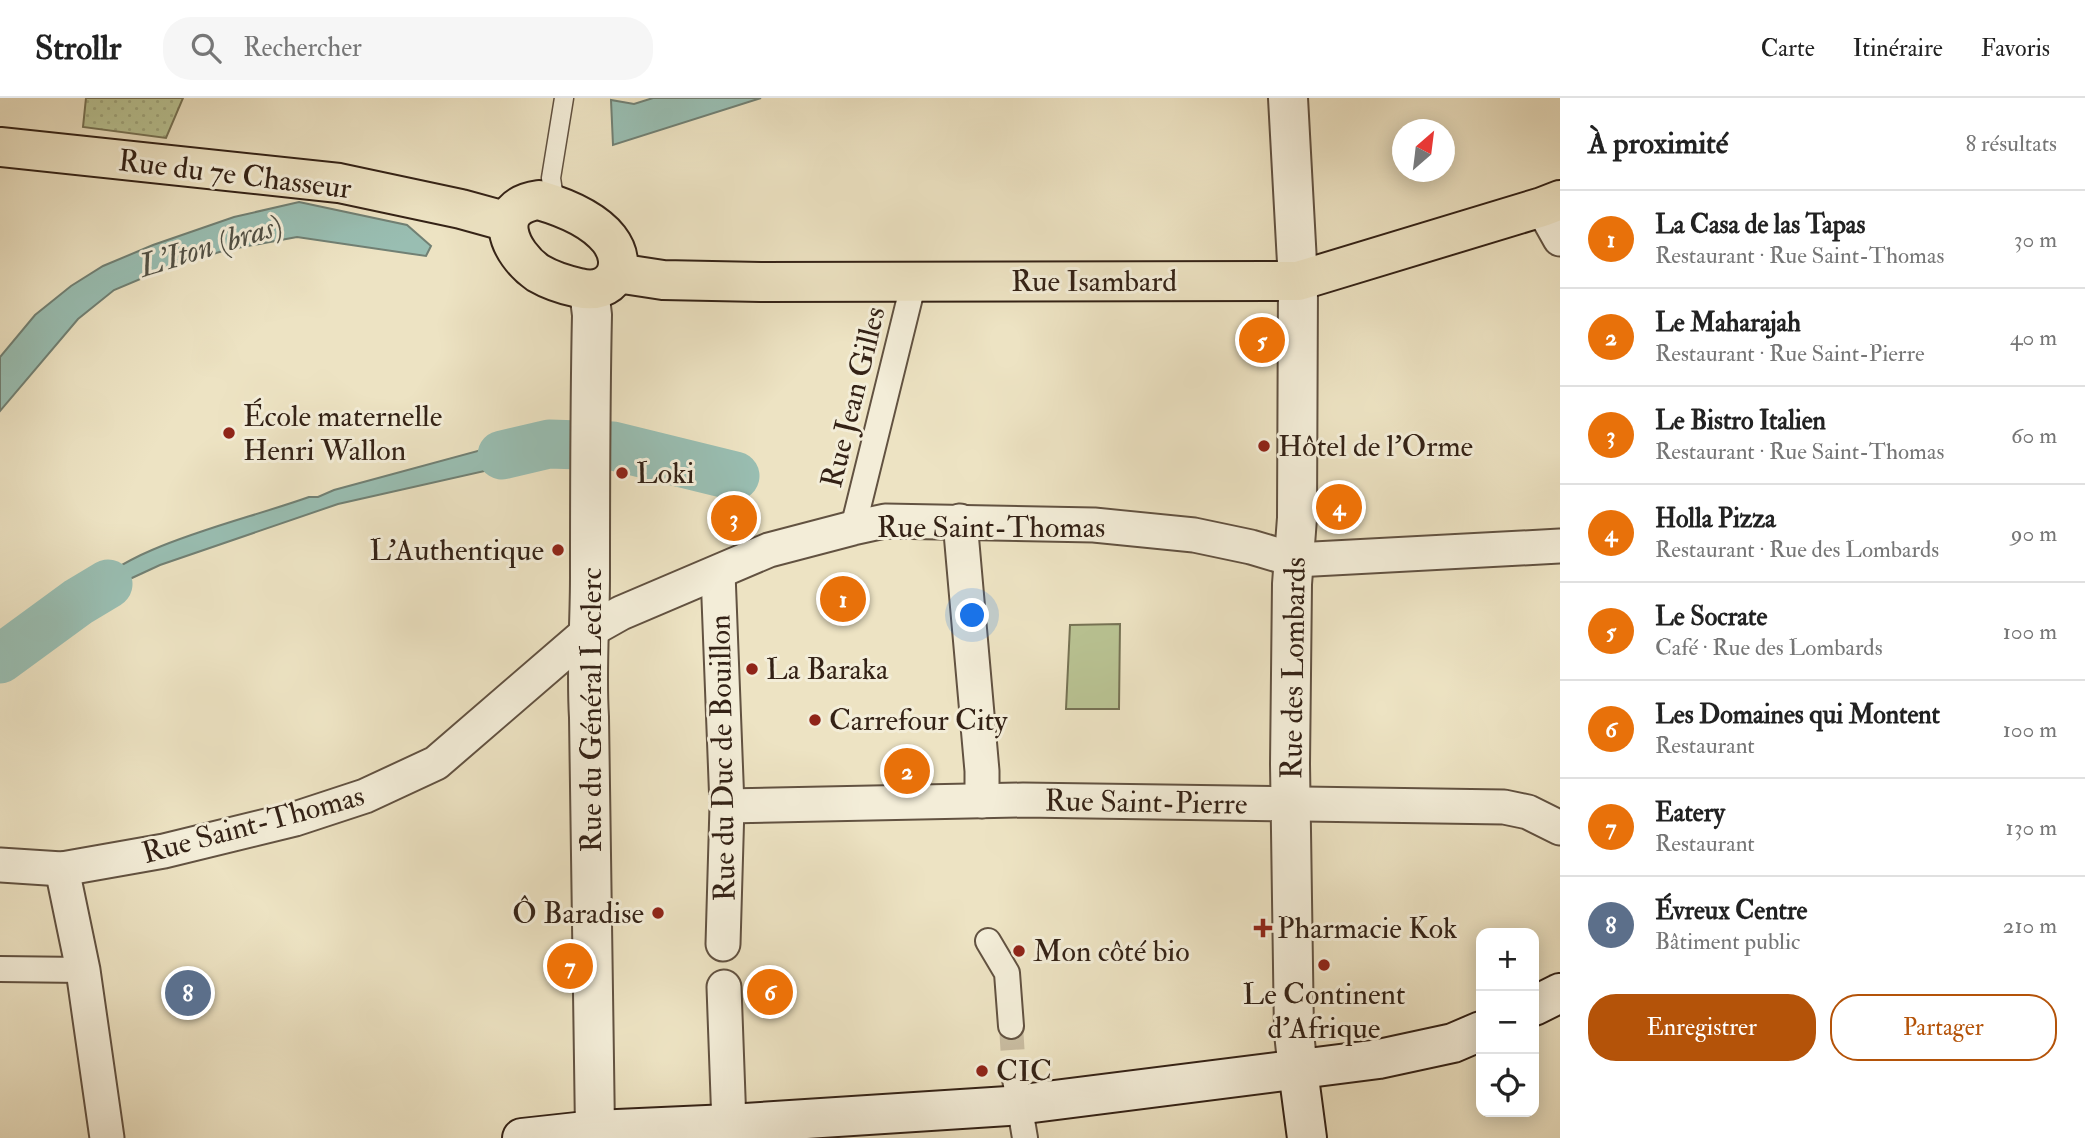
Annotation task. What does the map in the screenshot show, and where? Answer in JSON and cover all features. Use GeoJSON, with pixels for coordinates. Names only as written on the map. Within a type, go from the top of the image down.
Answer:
{"type":"FeatureCollection","features":[{"type":"Feature","properties":{"kind":"main road","name":"Rue du 7e Chasseur"},"geometry":{"type":"LineString","coordinates":[[0,147],[339,184],[461,209],[508,222]]}},
{"type":"Feature","properties":{"kind":"main road"},"geometry":{"type":"LineString","coordinates":[[539,200],[555,205],[590,222],[609,239],[619,263],[603,282],[563,284],[538,273],[516,249],[508,222],[511,214],[525,202],[539,200]]}},
{"type":"Feature","properties":{"kind":"main road","name":"Rue Isambard"},"geometry":{"type":"LineString","coordinates":[[603,282],[1298,281],[1554,215]]}},
{"type":"Feature","properties":{"kind":"street","name":"Rue des Lombards"},"geometry":{"type":"LineString","coordinates":[[1288,98],[1298,281],[1297,518],[1292,584],[1294,1033],[1307,1138]]}},
{"type":"Feature","properties":{"kind":"street","name":"Rue Jean Gilles"},"geometry":{"type":"LineString","coordinates":[[853,528],[914,281]]}},
{"type":"Feature","properties":{"kind":"street","name":"Rue du Général Leclerc"},"geometry":{"type":"LineString","coordinates":[[593,1134],[587,689],[589,465],[592,315],[603,282]]}},
{"type":"Feature","properties":{"kind":"street","name":"Rue Saint-Thomas"},"geometry":{"type":"LineString","coordinates":[[0,865],[62,869],[164,850],[295,819],[365,796],[436,763],[589,631],[621,613],[769,550],[885,521],[1094,525],[1194,535],[1295,560],[1560,546]]}},
{"type":"Feature","properties":{"kind":"street"},"geometry":{"type":"LineString","coordinates":[[960,522],[983,806]]}},
{"type":"Feature","properties":{"kind":"street","name":"Rue du Duc de Bouillon"},"geometry":{"type":"LineString","coordinates":[[718,573],[738,814],[723,944]]}},
{"type":"Feature","properties":{"kind":"street","name":"Rue Saint-Pierre"},"geometry":{"type":"LineString","coordinates":[[738,814],[1121,801],[1504,807],[1528,811],[1560,828]]}},
{"type":"Feature","properties":{"kind":"street"},"geometry":{"type":"LineString","coordinates":[[62,869],[83,970],[107,1138]]}},
{"type":"Feature","properties":{"kind":"street"},"geometry":{"type":"LineString","coordinates":[[988,941],[1007,973],[1011,1026]]}},
{"type":"Feature","properties":{"kind":"street"},"geometry":{"type":"LineString","coordinates":[[0,969],[83,970]]}},
{"type":"Feature","properties":{"kind":"street"},"geometry":{"type":"LineString","coordinates":[[724,987],[729,1125]]}},
{"type":"Feature","properties":{"kind":"street"},"geometry":{"type":"LineString","coordinates":[[1539,1004],[1560,993]]}},
{"type":"Feature","properties":{"kind":"street"},"geometry":{"type":"LineString","coordinates":[[522,1138],[1020,1105],[1379,1059],[1453,1043],[1476,1033]]}},
{"type":"Feature","properties":{"kind":"lane"},"geometry":{"type":"LineString","coordinates":[[555,205],[551,178],[564,98]]}},
{"type":"Feature","properties":{"kind":"green space"},"geometry":{"type":"Polygon","coordinates":[[[86,98],[183,98],[166,138],[83,127],[86,98]]]}},
{"type":"Feature","properties":{"kind":"green space"},"geometry":{"type":"Polygon","coordinates":[[[1120,624],[1119,709],[1066,709],[1070,625],[1120,624]]]}},
{"type":"Feature","properties":{"kind":"water"},"geometry":{"type":"Polygon","coordinates":[[[653,98],[761,98],[613,145],[611,100],[634,104],[653,98]]]}},
{"type":"Feature","properties":{"kind":"water","name":"L'Iton (bras)"},"geometry":{"type":"Polygon","coordinates":[[[299,202],[407,225],[431,246],[426,256],[297,237],[226,250],[164,269],[114,290],[78,319],[0,411],[0,357],[35,315],[71,286],[103,266],[153,245],[234,217],[299,202]]]}},
{"type":"Feature","properties":{"kind":"water"},"geometry":{"type":"Polygon","coordinates":[[[542,436],[569,437],[569,457],[564,455],[539,461],[538,459],[338,504],[160,565],[119,584],[93,600],[94,605],[56,626],[47,614],[124,564],[191,535],[309,497],[318,497],[334,490],[522,439],[542,436]]]}},
{"type":"Feature","properties":{"kind":"water"},"geometry":{"type":"Polygon","coordinates":[[[613,436],[635,436],[735,464],[734,489],[636,459],[613,460],[613,436]]]}},
{"type":"Feature","properties":{"kind":"water"},"geometry":{"type":"Polygon","coordinates":[[[39,622],[46,633],[0,668],[0,649],[39,622]]]}},
{"type":"Feature","properties":{"kind":"waterway"},"geometry":{"type":"LineString","coordinates":[[502,455],[549,444],[613,446],[735,476]]}},
{"type":"Feature","properties":{"kind":"waterway"},"geometry":{"type":"LineString","coordinates":[[0,659],[78,602],[108,584]]}},
{"type":"Feature","properties":{"kind":"tunnel"},"geometry":{"type":"LineString","coordinates":[[1011,1026],[1014,1073]]}},
{"type":"Feature","properties":{"kind":"place","name":"Le Socrate"},"geometry":{"type":"Point","coordinates":[1262,340]}},
{"type":"Feature","properties":{"kind":"place","name":"École maternelle Henri Wallon"},"geometry":{"type":"Point","coordinates":[229,433]}},
{"type":"Feature","properties":{"kind":"place","name":"Hôtel de l'Orme"},"geometry":{"type":"Point","coordinates":[1264,446]}},
{"type":"Feature","properties":{"kind":"place","name":"Loki"},"geometry":{"type":"Point","coordinates":[622,473]}},
{"type":"Feature","properties":{"kind":"place","name":"Holla Pizza"},"geometry":{"type":"Point","coordinates":[1339,507]}},
{"type":"Feature","properties":{"kind":"place","name":"Le Bistro Italien"},"geometry":{"type":"Point","coordinates":[734,518]}},
{"type":"Feature","properties":{"kind":"place","name":"L'Authentique"},"geometry":{"type":"Point","coordinates":[558,550]}},
{"type":"Feature","properties":{"kind":"place","name":"La Casa de las Tapas"},"geometry":{"type":"Point","coordinates":[843,599]}},
{"type":"Feature","properties":{"kind":"place","name":"La Baraka"},"geometry":{"type":"Point","coordinates":[752,669]}},
{"type":"Feature","properties":{"kind":"place","name":"Carrefour City"},"geometry":{"type":"Point","coordinates":[815,720]}},
{"type":"Feature","properties":{"kind":"place","name":"Le Maharajah"},"geometry":{"type":"Point","coordinates":[907,771]}},
{"type":"Feature","properties":{"kind":"place","name":"Ô Baradise"},"geometry":{"type":"Point","coordinates":[658,913]}},
{"type":"Feature","properties":{"kind":"place","name":"Pharmacie Kok"},"geometry":{"type":"Point","coordinates":[1263,928]}},
{"type":"Feature","properties":{"kind":"place","name":"Mon côté bio"},"geometry":{"type":"Point","coordinates":[1019,951]}},
{"type":"Feature","properties":{"kind":"place","name":"Le Continent d’Afrique"},"geometry":{"type":"Point","coordinates":[1324,965]}},
{"type":"Feature","properties":{"kind":"place","name":"Eatery"},"geometry":{"type":"Point","coordinates":[570,966]}},
{"type":"Feature","properties":{"kind":"place","name":"Les Domaines qui Montent"},"geometry":{"type":"Point","coordinates":[770,992]}},
{"type":"Feature","properties":{"kind":"place","name":"Évreux Centre"},"geometry":{"type":"Point","coordinates":[188,993]}},
{"type":"Feature","properties":{"kind":"place","name":"CIC"},"geometry":{"type":"Point","coordinates":[982,1071]}}]}
